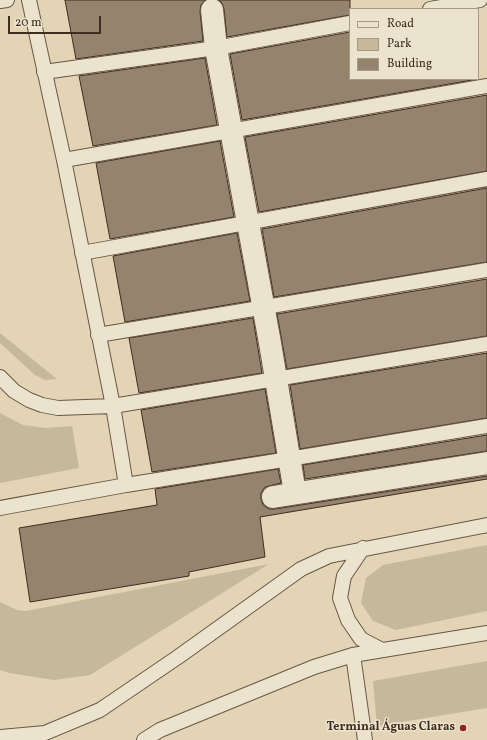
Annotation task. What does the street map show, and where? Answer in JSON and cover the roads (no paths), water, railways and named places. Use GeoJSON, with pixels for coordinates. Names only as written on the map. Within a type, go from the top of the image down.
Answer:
{"type":"FeatureCollection","features":[{"type":"Feature","properties":{"kind":"street"},"geometry":{"type":"LineString","coordinates":[[212,10],[216,48],[277,380],[295,494]]}},
{"type":"Feature","properties":{"kind":"street"},"geometry":{"type":"LineString","coordinates":[[273,497],[487,463]]}},
{"type":"Feature","properties":{"kind":"lane"},"geometry":{"type":"LineString","coordinates":[[0,1],[7,0]]}},
{"type":"Feature","properties":{"kind":"lane"},"geometry":{"type":"LineString","coordinates":[[29,0],[64,160],[113,406],[126,485]]}},
{"type":"Feature","properties":{"kind":"lane"},"geometry":{"type":"LineString","coordinates":[[436,8],[480,0]]}},
{"type":"Feature","properties":{"kind":"lane"},"geometry":{"type":"LineString","coordinates":[[44,72],[216,48],[349,23]]}},
{"type":"Feature","properties":{"kind":"lane"},"geometry":{"type":"LineString","coordinates":[[64,160],[487,86]]}},
{"type":"Feature","properties":{"kind":"lane"},"geometry":{"type":"LineString","coordinates":[[82,254],[487,180]]}},
{"type":"Feature","properties":{"kind":"lane"},"geometry":{"type":"LineString","coordinates":[[98,335],[487,270]]}},
{"type":"Feature","properties":{"kind":"lane"},"geometry":{"type":"LineString","coordinates":[[0,377],[14,391],[29,400],[42,405],[58,408],[113,406],[487,344]]}},
{"type":"Feature","properties":{"kind":"lane"},"geometry":{"type":"LineString","coordinates":[[0,508],[126,485],[487,426]]}},
{"type":"Feature","properties":{"kind":"lane"},"geometry":{"type":"LineString","coordinates":[[0,737],[46,733],[100,710],[301,570],[329,556],[363,548],[487,525]]}},
{"type":"Feature","properties":{"kind":"lane"},"geometry":{"type":"LineString","coordinates":[[363,548],[344,576],[340,598],[348,620],[360,639],[382,650]]}},
{"type":"Feature","properties":{"kind":"lane"},"geometry":{"type":"LineString","coordinates":[[144,740],[160,730],[314,667],[353,655],[487,633]]}},
{"type":"Feature","properties":{"kind":"lane"},"geometry":{"type":"LineString","coordinates":[[353,655],[365,740]]}},
{"type":"Feature","properties":{"kind":"place","name":"Terminal Águas Claras"},"geometry":{"type":"Point","coordinates":[463,728]}}]}
